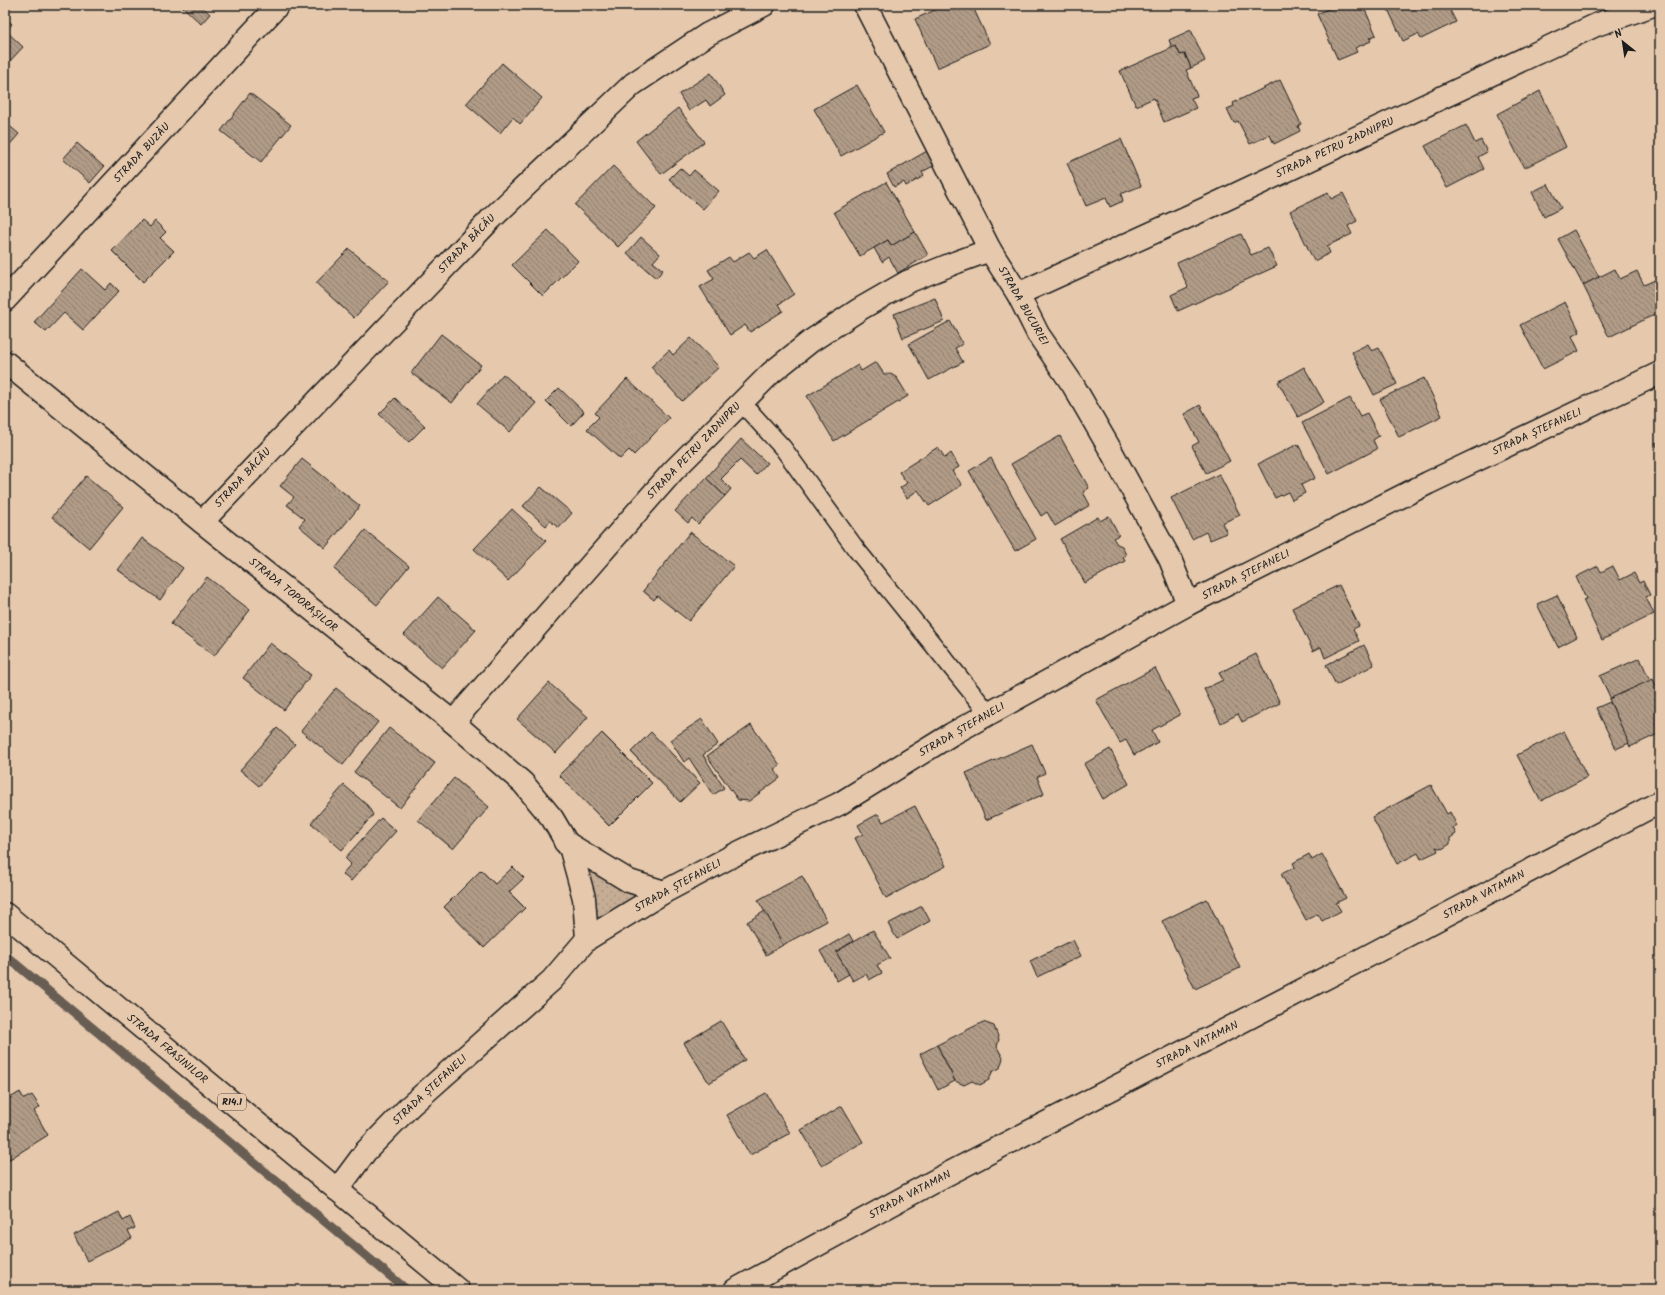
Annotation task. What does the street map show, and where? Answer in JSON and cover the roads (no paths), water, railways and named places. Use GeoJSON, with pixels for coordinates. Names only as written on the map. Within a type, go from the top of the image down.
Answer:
{"type":"FeatureCollection","features":[{"type":"Feature","properties":{"kind":"street","name":"STRADA BUZĂU"},"geometry":{"type":"LineString","coordinates":[[5,300],[278,5]]}},
{"type":"Feature","properties":{"kind":"street","name":"STRADA BĂCĂU"},"geometry":{"type":"LineString","coordinates":[[202,522],[491,219],[633,84],[708,34],[764,5]]}},
{"type":"Feature","properties":{"kind":"street","name":"STRADA BUCURIEI"},"geometry":{"type":"LineString","coordinates":[[865,5],[990,250],[1018,294],[1038,334],[1073,385],[1110,449],[1170,559],[1188,604]]}},
{"type":"Feature","properties":{"kind":"street","name":"STRADA PETRU ZADNIPRU"},"geometry":{"type":"LineString","coordinates":[[1018,294],[1207,208],[1596,25],[1653,5]]}},
{"type":"Feature","properties":{"kind":"street","name":"STRADA PETRU ZADNIPRU"},"geometry":{"type":"LineString","coordinates":[[453,722],[673,471],[771,373],[811,341],[860,309],[907,282],[990,250]]}},
{"type":"Feature","properties":{"kind":"street","name":"STRADA TOPORAȘILOR"},"geometry":{"type":"LineString","coordinates":[[5,362],[202,522],[453,722],[523,782],[552,818],[571,850],[584,898],[587,939]]}},
{"type":"Feature","properties":{"kind":"street","name":"STRADA ȘTEFANELI"},"geometry":{"type":"LineString","coordinates":[[337,1190],[366,1150],[410,1106],[552,980],[587,939],[664,892],[736,854],[839,804],[952,734],[1188,604],[1428,483],[1660,373]]}},
{"type":"Feature","properties":{"kind":"street","name":"STRADA VATAMAN"},"geometry":{"type":"LineString","coordinates":[[735,1290],[947,1174],[1361,960],[1660,802]]}},
{"type":"Feature","properties":{"kind":"street","name":"STRADA TOPORAȘILOR"},"geometry":{"type":"LineString","coordinates":[[565,842],[629,882],[664,892]]}},
{"type":"Feature","properties":{"kind":"street","name":"STRADA FRASINILOR"},"geometry":{"type":"LineString","coordinates":[[5,914],[458,1290]]}},
{"type":"Feature","properties":{"kind":"lane"},"geometry":{"type":"LineString","coordinates":[[741,402],[783,448],[856,549],[988,714]]}},
{"type":"Feature","properties":{"kind":"waterway"},"geometry":{"type":"LineString","coordinates":[[5,955],[407,1290]]}}]}
